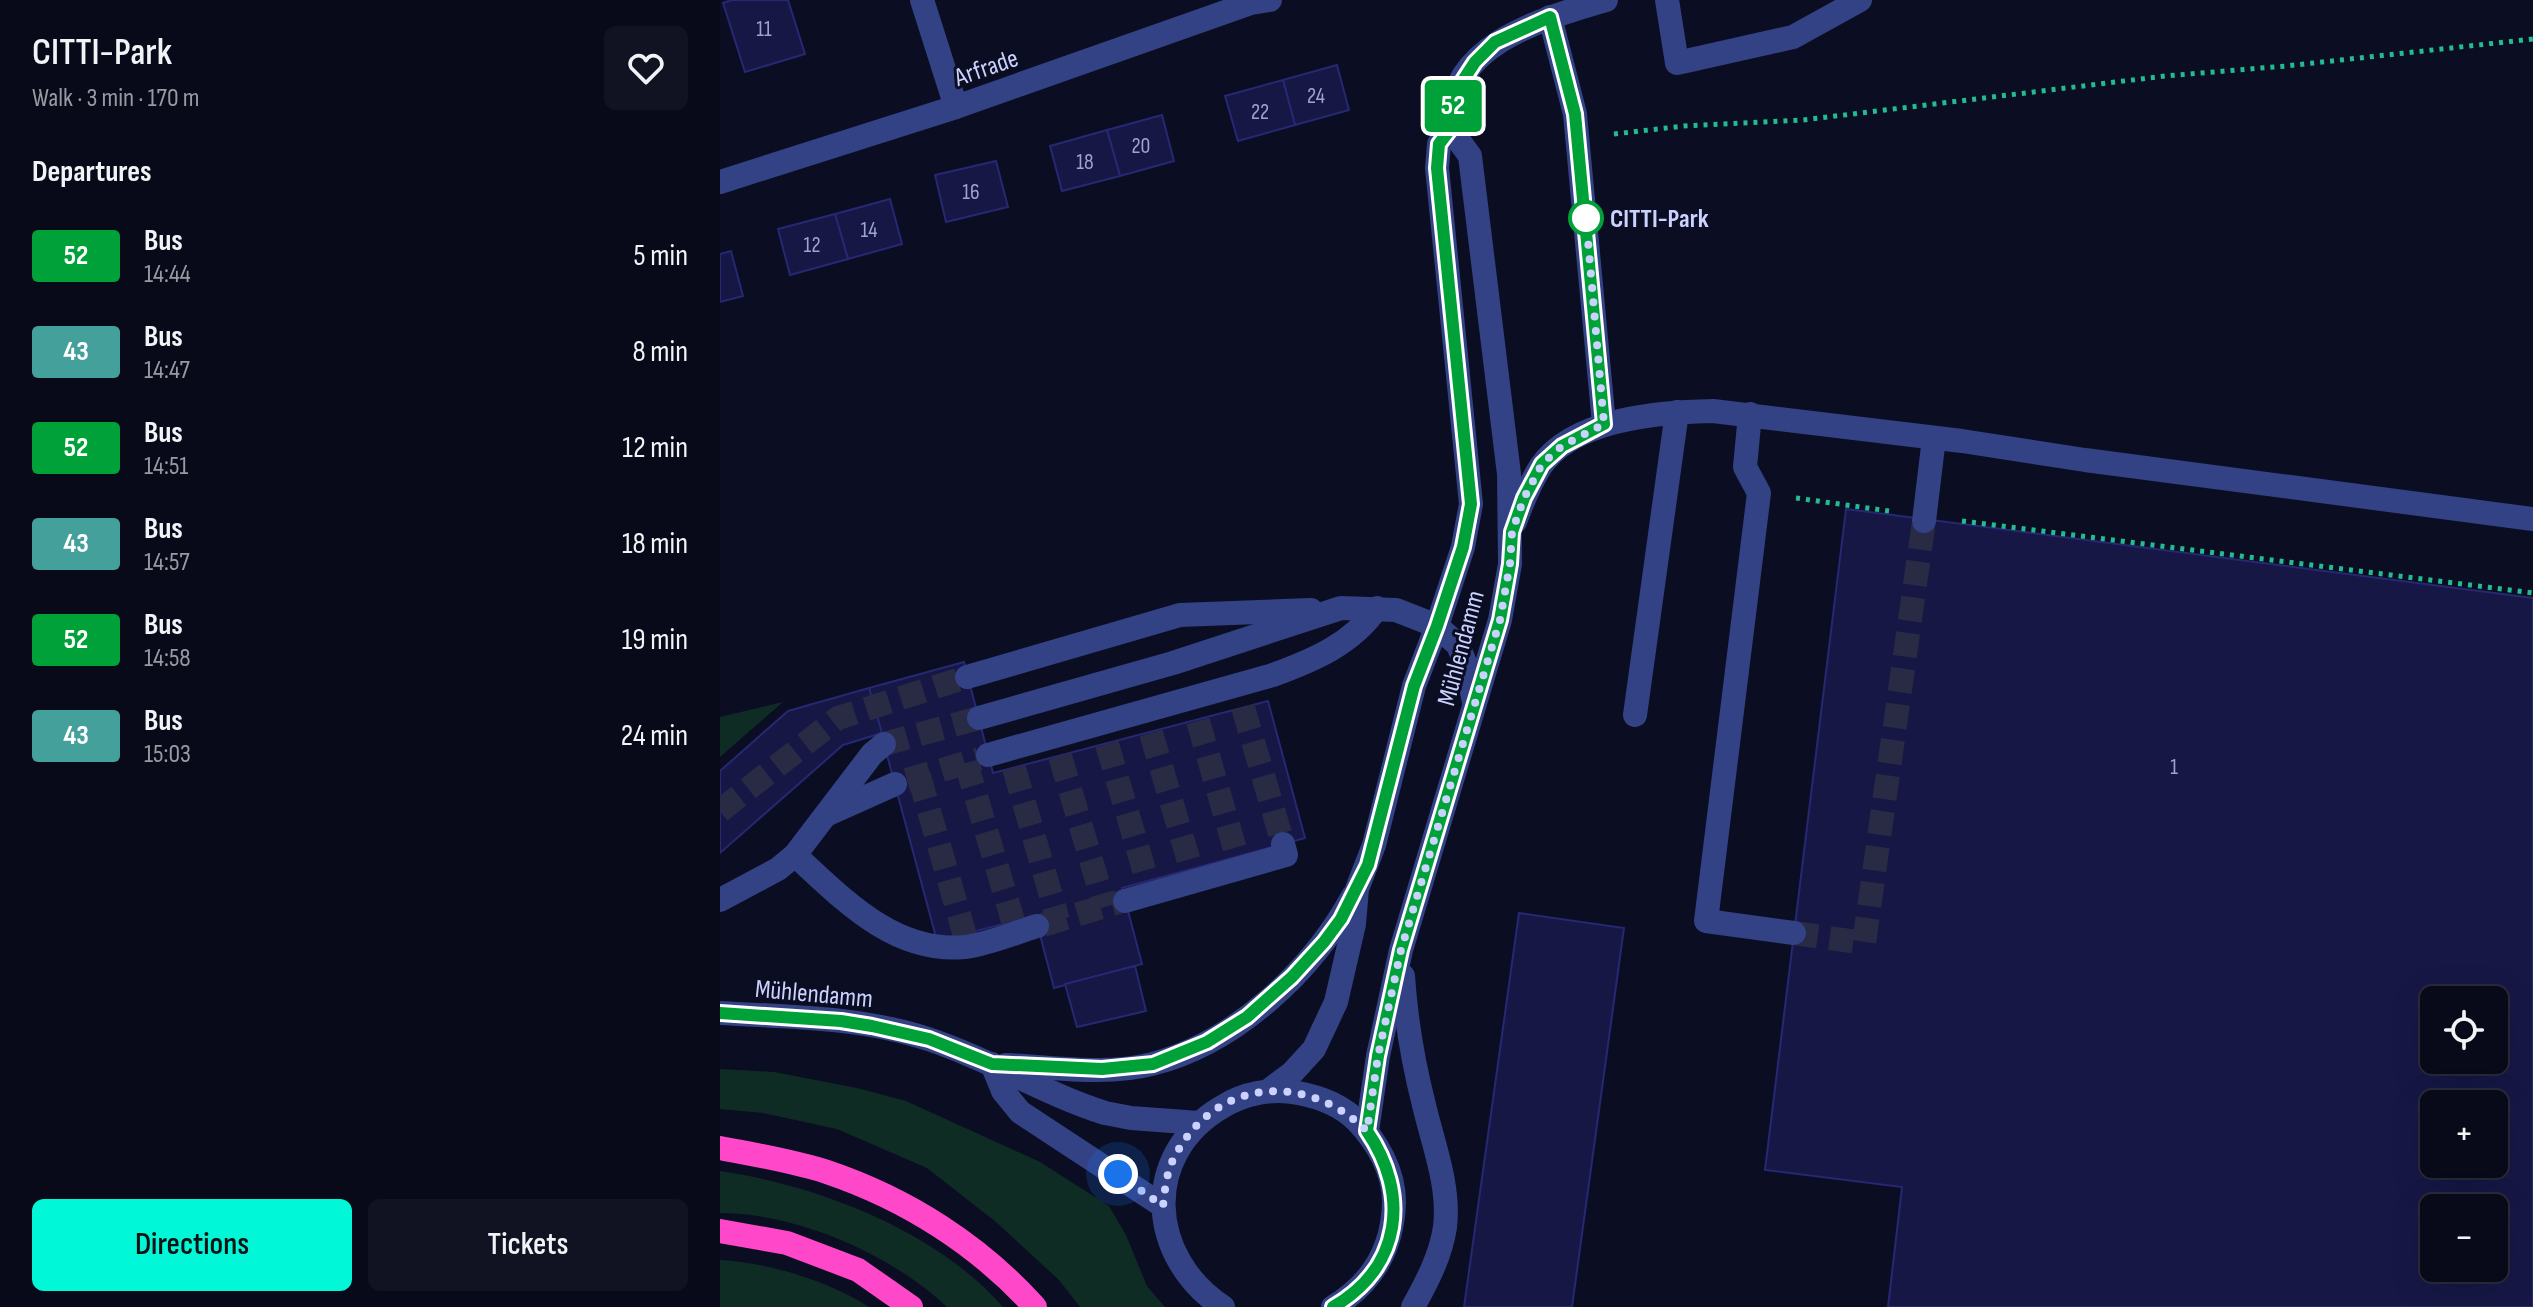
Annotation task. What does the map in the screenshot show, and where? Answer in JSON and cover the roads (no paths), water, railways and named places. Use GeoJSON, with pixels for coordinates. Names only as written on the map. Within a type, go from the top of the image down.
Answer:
{"type":"FeatureCollection","features":[{"type":"Feature","properties":{"kind":"highway"},"geometry":{"type":"LineString","coordinates":[[720,1148],[827,1172],[899,1202],[959,1237],[1008,1278],[1035,1307]]}},
{"type":"Feature","properties":{"kind":"highway"},"geometry":{"type":"LineString","coordinates":[[720,1231],[787,1243],[858,1270],[911,1307]]}},
{"type":"Feature","properties":{"kind":"street"},"geometry":{"type":"LineString","coordinates":[[922,0],[956,107]]}},
{"type":"Feature","properties":{"kind":"street","name":"Arfrade"},"geometry":{"type":"LineString","coordinates":[[720,182],[956,107],[1251,3],[1270,0]]}},
{"type":"Feature","properties":{"kind":"street","name":"Mühlendamm"},"geometry":{"type":"LineString","coordinates":[[1367,1131],[1378,1056],[1401,950],[1500,620],[1510,564],[1512,532],[1508,462],[1470,156],[1452,127],[1453,106],[1460,85],[1475,62],[1495,42],[1550,17],[1606,0]]}},
{"type":"Feature","properties":{"kind":"street"},"geometry":{"type":"LineString","coordinates":[[1667,0],[1677,63],[1793,37],[1860,0]]}},
{"type":"Feature","properties":{"kind":"street"},"geometry":{"type":"LineString","coordinates":[[1550,17],[1575,114],[1604,424]]}},
{"type":"Feature","properties":{"kind":"street","name":"Mühlendamm"},"geometry":{"type":"LineString","coordinates":[[1268,1091],[1306,1059],[1330,1018],[1348,953],[1357,889],[1374,845],[1414,686],[1463,547],[1471,504],[1437,168],[1439,144],[1452,127]]}},
{"type":"Feature","properties":{"kind":"street"},"geometry":{"type":"LineString","coordinates":[[1512,532],[1524,498],[1542,464],[1562,446],[1604,424],[1677,412],[1750,414],[2533,519]]}},
{"type":"Feature","properties":{"kind":"street"},"geometry":{"type":"LineString","coordinates":[[1635,715],[1677,412]]}},
{"type":"Feature","properties":{"kind":"street"},"geometry":{"type":"LineString","coordinates":[[1750,414],[1745,467],[1759,493],[1706,921],[1794,933]]}},
{"type":"Feature","properties":{"kind":"street"},"geometry":{"type":"LineString","coordinates":[[1925,518],[1934,438]]}},
{"type":"Feature","properties":{"kind":"street"},"geometry":{"type":"LineString","coordinates":[[979,718],[1173,663],[1341,608]]}},
{"type":"Feature","properties":{"kind":"street"},"geometry":{"type":"LineString","coordinates":[[1004,758],[1240,696],[1339,645],[1365,626],[1377,608]]}},
{"type":"Feature","properties":{"kind":"street"},"geometry":{"type":"LineString","coordinates":[[967,677],[1180,615],[1377,608],[1396,610],[1437,626],[1458,645],[1467,668],[1474,704]]}},
{"type":"Feature","properties":{"kind":"street"},"geometry":{"type":"LineString","coordinates":[[720,900],[778,869],[795,855],[872,754],[884,744]]}},
{"type":"Feature","properties":{"kind":"street"},"geometry":{"type":"LineString","coordinates":[[823,817],[895,784]]}},
{"type":"Feature","properties":{"kind":"street"},"geometry":{"type":"LineString","coordinates":[[1125,901],[1149,887],[1239,862],[1286,855],[1283,844]]}},
{"type":"Feature","properties":{"kind":"street"},"geometry":{"type":"LineString","coordinates":[[795,855],[859,913],[902,937],[941,948],[1022,927]]}},
{"type":"Feature","properties":{"kind":"street"},"geometry":{"type":"LineString","coordinates":[[1163,1206],[1020,1112],[1003,1091],[992,1064],[1128,1068],[1153,1064],[1198,1046],[1247,1017],[1292,977],[1341,919],[1357,889]]}},
{"type":"Feature","properties":{"kind":"street"},"geometry":{"type":"LineString","coordinates":[[1401,950],[1407,1025],[1446,1208],[1438,1254],[1413,1307]]}},
{"type":"Feature","properties":{"kind":"street","name":"Mühlendamm"},"geometry":{"type":"LineString","coordinates":[[720,1013],[841,1021],[929,1039],[1105,1113],[1199,1123]]}},
{"type":"Feature","properties":{"kind":"street","name":"Mühlendamm"},"geometry":{"type":"LineString","coordinates":[[1223,1307],[1193,1283],[1180,1266],[1165,1227],[1163,1206],[1172,1160],[1199,1123],[1230,1101],[1268,1091],[1312,1095],[1351,1115],[1367,1131],[1389,1171],[1394,1194],[1394,1218],[1389,1241],[1380,1262],[1366,1282],[1343,1304]]}},
{"type":"Feature","properties":{"kind":"tunnel"},"geometry":{"type":"LineString","coordinates":[[1794,933],[1864,943],[1924,521]]}},
{"type":"Feature","properties":{"kind":"tunnel"},"geometry":{"type":"LineString","coordinates":[[720,811],[838,718],[967,677]]}},
{"type":"Feature","properties":{"kind":"tunnel"},"geometry":{"type":"LineString","coordinates":[[1243,707],[1283,844]]}},
{"type":"Feature","properties":{"kind":"tunnel"},"geometry":{"type":"LineString","coordinates":[[884,744],[979,718]]}},
{"type":"Feature","properties":{"kind":"tunnel"},"geometry":{"type":"LineString","coordinates":[[1198,721],[1237,856]]}},
{"type":"Feature","properties":{"kind":"tunnel"},"geometry":{"type":"LineString","coordinates":[[1151,733],[1191,868]]}},
{"type":"Feature","properties":{"kind":"tunnel"},"geometry":{"type":"LineString","coordinates":[[1107,744],[1147,880]]}},
{"type":"Feature","properties":{"kind":"tunnel"},"geometry":{"type":"LineString","coordinates":[[1060,756],[1105,907]]}},
{"type":"Feature","properties":{"kind":"tunnel"},"geometry":{"type":"LineString","coordinates":[[907,780],[979,759]]}},
{"type":"Feature","properties":{"kind":"tunnel"},"geometry":{"type":"LineString","coordinates":[[966,763],[1013,921]]}},
{"type":"Feature","properties":{"kind":"tunnel"},"geometry":{"type":"LineString","coordinates":[[1014,768],[1058,920]]}},
{"type":"Feature","properties":{"kind":"tunnel"},"geometry":{"type":"LineString","coordinates":[[919,776],[965,936]]}},
{"type":"Feature","properties":{"kind":"tunnel"},"geometry":{"type":"LineString","coordinates":[[1043,925],[1119,902]]}},
{"type":"Feature","properties":{"kind":"place","name":"CITTI-Park"},"geometry":{"type":"Point","coordinates":[1586,218]}}]}
